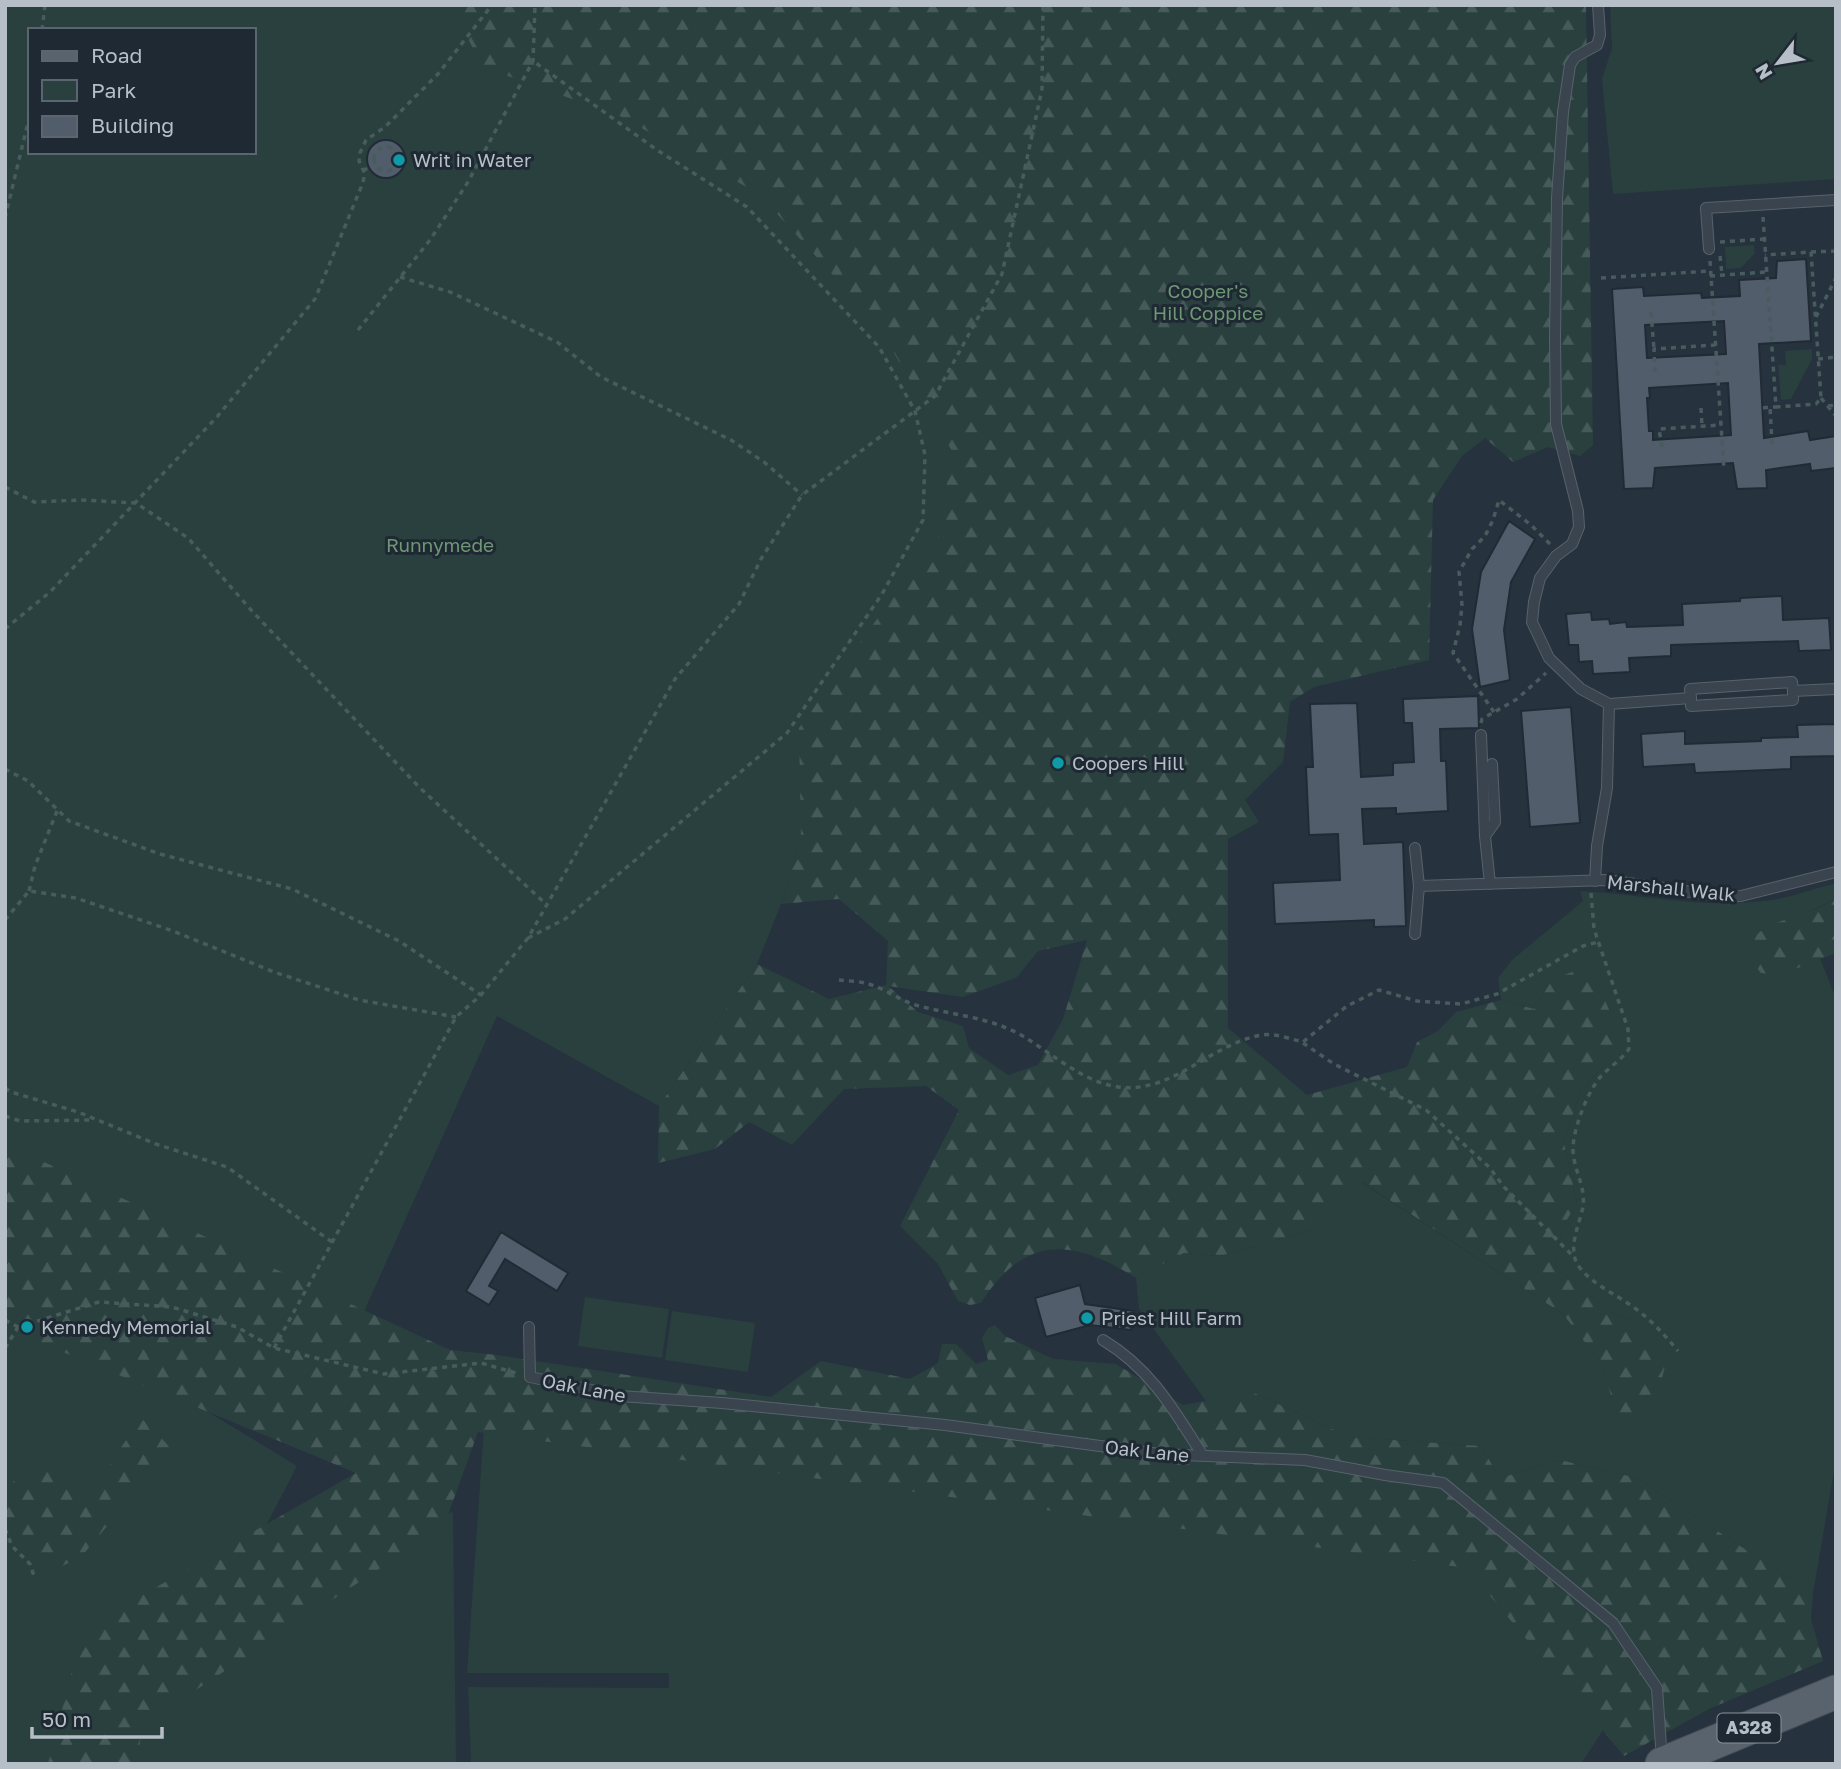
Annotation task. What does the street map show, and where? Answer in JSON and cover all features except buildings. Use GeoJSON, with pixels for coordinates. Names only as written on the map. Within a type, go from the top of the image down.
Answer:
{"type":"FeatureCollection","features":[{"type":"Feature","properties":{"kind":"main road","name":"A328"},"geometry":{"type":"LineString","coordinates":[[1662,1764],[1836,1692]]}},
{"type":"Feature","properties":{"kind":"lane"},"geometry":{"type":"LineString","coordinates":[[1598,5],[1600,35],[1597,45],[1575,57],[1570,65],[1557,198],[1556,424],[1578,511],[1578,527],[1572,544],[1560,553],[1540,578],[1532,622],[1539,640],[1555,665],[1581,689],[1609,704],[1690,698]]}},
{"type":"Feature","properties":{"kind":"lane"},"geometry":{"type":"LineString","coordinates":[[1709,249],[1706,208],[1836,200]]}},
{"type":"Feature","properties":{"kind":"lane"},"geometry":{"type":"LineString","coordinates":[[1792,682],[1793,691],[1793,700],[1691,706],[1690,698],[1690,689],[1792,682]]}},
{"type":"Feature","properties":{"kind":"lane"},"geometry":{"type":"LineString","coordinates":[[1793,691],[1836,689]]}},
{"type":"Feature","properties":{"kind":"lane"},"geometry":{"type":"LineString","coordinates":[[1593,881],[1607,789],[1609,704]]}},
{"type":"Feature","properties":{"kind":"lane"},"geometry":{"type":"LineString","coordinates":[[1480,735],[1490,884]]}},
{"type":"Feature","properties":{"kind":"lane"},"geometry":{"type":"LineString","coordinates":[[1485,836],[1495,822],[1492,764]]}},
{"type":"Feature","properties":{"kind":"lane"},"geometry":{"type":"LineString","coordinates":[[1415,848],[1419,886],[1415,934]]}},
{"type":"Feature","properties":{"kind":"lane","name":"Marshall Walk"},"geometry":{"type":"LineString","coordinates":[[1419,886],[1608,880],[1726,897],[1741,896],[1836,872]]}},
{"type":"Feature","properties":{"kind":"lane","name":"Oak Lane"},"geometry":{"type":"LineString","coordinates":[[529,1327],[530,1377],[620,1396],[945,1425],[1159,1454],[1305,1460],[1443,1483],[1614,1623],[1657,1688],[1662,1764]]}},
{"type":"Feature","properties":{"kind":"lane"},"geometry":{"type":"LineString","coordinates":[[1103,1340],[1123,1352],[1165,1395],[1203,1456]]}},
{"type":"Feature","properties":{"kind":"path"},"geometry":{"type":"LineString","coordinates":[[42,28],[45,5]]}},
{"type":"Feature","properties":{"kind":"path"},"geometry":{"type":"LineString","coordinates":[[5,629],[50,592],[216,418],[315,299],[362,185],[365,174],[359,161],[366,140],[385,127],[438,74],[492,5]]}},
{"type":"Feature","properties":{"kind":"path"},"geometry":{"type":"LineString","coordinates":[[358,330],[430,240],[468,182],[533,61],[535,5]]}},
{"type":"Feature","properties":{"kind":"path"},"geometry":{"type":"LineString","coordinates":[[274,1348],[456,1017],[481,995],[528,938],[675,679],[738,604],[761,559],[802,495],[934,396],[1002,274],[1042,89],[1044,5]]}},
{"type":"Feature","properties":{"kind":"path"},"geometry":{"type":"LineString","coordinates":[[528,938],[565,919],[787,733],[882,594],[923,520],[925,456],[915,411],[879,347],[747,207],[657,150],[533,61]]}},
{"type":"Feature","properties":{"kind":"path"},"geometry":{"type":"LineString","coordinates":[[5,218],[28,122]]}},
{"type":"Feature","properties":{"kind":"path"},"geometry":{"type":"LineString","coordinates":[[383,148],[399,153],[396,165],[390,170],[379,169],[375,163],[375,155],[383,148]]}},
{"type":"Feature","properties":{"kind":"path"},"geometry":{"type":"LineString","coordinates":[[363,171],[371,166]]}},
{"type":"Feature","properties":{"kind":"path"},"geometry":{"type":"LineString","coordinates":[[1762,204],[1776,407]]}},
{"type":"Feature","properties":{"kind":"path"},"geometry":{"type":"LineString","coordinates":[[1721,275],[1719,242],[1764,239]]}},
{"type":"Feature","properties":{"kind":"path"},"geometry":{"type":"LineString","coordinates":[[1709,249],[1724,470]]}},
{"type":"Feature","properties":{"kind":"path"},"geometry":{"type":"LineString","coordinates":[[1765,255],[1836,251]]}},
{"type":"Feature","properties":{"kind":"path"},"geometry":{"type":"LineString","coordinates":[[1811,252],[1821,398],[1836,416]]}},
{"type":"Feature","properties":{"kind":"path"},"geometry":{"type":"LineString","coordinates":[[1601,278],[1766,272]]}},
{"type":"Feature","properties":{"kind":"path"},"geometry":{"type":"LineString","coordinates":[[400,277],[450,292],[557,342],[601,377],[731,440],[764,462],[802,495]]}},
{"type":"Feature","properties":{"kind":"path"},"geometry":{"type":"LineString","coordinates":[[1816,318],[1836,278]]}},
{"type":"Feature","properties":{"kind":"path"},"geometry":{"type":"LineString","coordinates":[[1651,312],[1655,372]]}},
{"type":"Feature","properties":{"kind":"path"},"geometry":{"type":"LineString","coordinates":[[1654,349],[1715,345]]}},
{"type":"Feature","properties":{"kind":"path"},"geometry":{"type":"LineString","coordinates":[[1818,359],[1836,357]]}},
{"type":"Feature","properties":{"kind":"path"},"geometry":{"type":"LineString","coordinates":[[1762,408],[1816,404],[1821,398]]}},
{"type":"Feature","properties":{"kind":"path"},"geometry":{"type":"LineString","coordinates":[[1828,406],[1836,405]]}},
{"type":"Feature","properties":{"kind":"path"},"geometry":{"type":"LineString","coordinates":[[1770,407],[1773,444]]}},
{"type":"Feature","properties":{"kind":"path"},"geometry":{"type":"LineString","coordinates":[[1701,408],[1702,426]]}},
{"type":"Feature","properties":{"kind":"path"},"geometry":{"type":"LineString","coordinates":[[1662,447],[1659,429],[1721,425]]}},
{"type":"Feature","properties":{"kind":"path"},"geometry":{"type":"LineString","coordinates":[[5,487],[34,502],[136,503],[188,538],[252,611],[419,787],[547,905]]}},
{"type":"Feature","properties":{"kind":"path"},"geometry":{"type":"LineString","coordinates":[[1494,712],[1453,653],[1462,605],[1459,572],[1472,549],[1485,536],[1499,500],[1531,525],[1560,553]]}},
{"type":"Feature","properties":{"kind":"path"},"geometry":{"type":"LineString","coordinates":[[1480,735],[1482,719],[1517,699],[1555,665]]}},
{"type":"Feature","properties":{"kind":"path"},"geometry":{"type":"LineString","coordinates":[[5,769],[28,781],[69,821],[160,854],[292,889],[399,941],[481,995]]}},
{"type":"Feature","properties":{"kind":"path"},"geometry":{"type":"LineString","coordinates":[[5,920],[29,891],[57,810]]}},
{"type":"Feature","properties":{"kind":"path"},"geometry":{"type":"LineString","coordinates":[[1573,1256],[1584,1193],[1573,1150],[1577,1126],[1589,1097],[1602,1076],[1619,1063],[1629,1049],[1628,1029],[1609,980],[1594,929],[1593,881]]}},
{"type":"Feature","properties":{"kind":"path"},"geometry":{"type":"LineString","coordinates":[[29,891],[76,898],[173,931],[274,972],[359,1000],[456,1017]]}},
{"type":"Feature","properties":{"kind":"path"},"geometry":{"type":"LineString","coordinates":[[1303,1042],[1347,1006],[1379,990],[1417,1001],[1461,1004],[1497,994],[1573,951],[1598,942]]}},
{"type":"Feature","properties":{"kind":"path"},"geometry":{"type":"LineString","coordinates":[[839,980],[867,983],[918,1006],[986,1020],[1019,1034],[1086,1075],[1113,1086],[1134,1087],[1167,1080],[1223,1048],[1264,1035],[1303,1042],[1334,1064],[1426,1110],[1489,1167],[1504,1187],[1573,1256],[1580,1268],[1652,1321],[1678,1351]]}},
{"type":"Feature","properties":{"kind":"path"},"geometry":{"type":"LineString","coordinates":[[5,1088],[156,1144],[227,1167],[332,1242]]}},
{"type":"Feature","properties":{"kind":"path"},"geometry":{"type":"LineString","coordinates":[[5,1116],[20,1121],[97,1120]]}},
{"type":"Feature","properties":{"kind":"path"},"geometry":{"type":"LineString","coordinates":[[5,1348],[18,1327],[99,1302],[172,1307],[237,1326],[274,1348],[384,1374],[481,1363],[530,1377]]}},
{"type":"Feature","properties":{"kind":"path"},"geometry":{"type":"LineString","coordinates":[[5,1320],[18,1327]]}},
{"type":"Feature","properties":{"kind":"path"},"geometry":{"type":"LineString","coordinates":[[5,1529],[12,1546],[30,1564],[35,1579]]}},
{"type":"Feature","properties":{"kind":"path"},"geometry":{"type":"LineString","coordinates":[[5,1541],[8,1535]]}},
{"type":"Feature","properties":{"kind":"green space","name":"Runnymede"},"geometry":{"type":"Polygon","coordinates":[[[5,5],[1130,5],[1101,329],[835,729],[781,904],[757,964],[659,1106],[497,1016],[335,1376],[200,1407],[297,1466],[255,1547],[71,1764],[5,1764],[5,5]]]}},
{"type":"Feature","properties":{"kind":"green space","name":"Cooper's Hill Coppice"},"geometry":{"type":"Polygon","coordinates":[[[450,5],[1586,5],[1593,445],[1580,456],[1548,447],[1513,462],[1485,438],[1462,456],[1433,500],[1429,660],[1314,687],[1290,702],[1283,762],[1245,800],[1259,822],[1228,839],[1228,1028],[1307,1095],[1407,1067],[1417,1042],[1438,1031],[1456,1012],[1501,1000],[1534,1009],[1552,980],[1577,970],[1597,982],[1620,1035],[1612,1057],[1580,1091],[1564,1143],[1577,1203],[1562,1228],[1555,1266],[1610,1312],[1634,1321],[1666,1362],[1653,1414],[1619,1420],[1600,1362],[1563,1314],[1362,1182],[1311,1230],[1220,1256],[1184,1253],[1136,1278],[1091,1255],[1070,1250],[1032,1254],[1014,1265],[997,1281],[981,1303],[970,1305],[958,1301],[938,1264],[900,1226],[959,1110],[926,1086],[844,1089],[792,1145],[749,1122],[715,1149],[658,1163],[659,1106],[757,964],[829,999],[886,985],[888,941],[839,899],[781,904],[801,839],[799,728],[938,538],[952,451],[875,321],[759,194],[622,117],[483,67],[450,5]],[[1087,940],[1038,951],[1016,978],[962,997],[888,986],[918,1012],[963,1026],[969,1048],[1008,1075],[1038,1065],[1063,1019],[1087,940]]]}},
{"type":"Feature","properties":{"kind":"green space"},"geometry":{"type":"Polygon","coordinates":[[[1610,5],[1836,5],[1836,179],[1613,194],[1602,79],[1612,48],[1610,5]]]}},
{"type":"Feature","properties":{"kind":"green space"},"geometry":{"type":"Polygon","coordinates":[[[1754,245],[1755,253],[1741,268],[1726,269],[1725,247],[1754,245]]]}},
{"type":"Feature","properties":{"kind":"green space"},"geometry":{"type":"Polygon","coordinates":[[[1812,349],[1812,359],[1791,399],[1781,400],[1778,365],[1786,365],[1785,351],[1812,349]]]}},
{"type":"Feature","properties":{"kind":"green space"},"geometry":{"type":"Polygon","coordinates":[[[1836,883],[1836,899],[1805,913],[1809,962],[1820,958],[1836,999],[1836,1459],[1813,1594],[1637,1478],[1560,1460],[1500,1478],[1481,1446],[1350,1437],[1252,1392],[1206,1401],[1139,1309],[1136,1278],[1184,1253],[1220,1256],[1311,1230],[1361,1182],[1563,1314],[1600,1362],[1619,1420],[1634,1321],[1610,1312],[1555,1266],[1562,1228],[1577,1203],[1564,1143],[1580,1091],[1612,1057],[1552,980],[1534,1009],[1501,1000],[1498,978],[1512,960],[1583,901],[1580,891],[1694,902],[1740,903],[1781,898],[1836,883]]]}},
{"type":"Feature","properties":{"kind":"green space"},"geometry":{"type":"Polygon","coordinates":[[[1836,899],[1836,953],[1780,975],[1761,973],[1750,960],[1747,949],[1764,929],[1836,899]]]}},
{"type":"Feature","properties":{"kind":"green space"},"geometry":{"type":"Polygon","coordinates":[[[5,1144],[450,1350],[771,1397],[821,1361],[910,1379],[938,1363],[942,1344],[956,1344],[976,1364],[988,1360],[982,1338],[988,1328],[995,1325],[1005,1336],[1053,1359],[1116,1364],[1183,1405],[1252,1392],[1350,1437],[1481,1446],[1500,1478],[1560,1460],[1637,1478],[1813,1594],[1811,1619],[1823,1661],[1709,1709],[1624,1756],[1467,1568],[478,1432],[444,1526],[143,1725],[136,1764],[48,1764],[83,1629],[356,1473],[5,1328],[5,1144]]]}},
{"type":"Feature","properties":{"kind":"green space"},"geometry":{"type":"Polygon","coordinates":[[[585,1297],[669,1309],[662,1358],[578,1346],[585,1297]]]}},
{"type":"Feature","properties":{"kind":"green space"},"geometry":{"type":"Polygon","coordinates":[[[672,1311],[755,1323],[748,1372],[665,1360],[672,1311]]]}},
{"type":"Feature","properties":{"kind":"green space"},"geometry":{"type":"Polygon","coordinates":[[[143,1420],[172,1449],[81,1557],[62,1566],[23,1546],[13,1536],[6,1522],[5,1506],[9,1489],[17,1477],[35,1467],[44,1470],[66,1482],[90,1505],[113,1460],[143,1420]]]}},
{"type":"Feature","properties":{"kind":"green space"},"geometry":{"type":"Polygon","coordinates":[[[484,1427],[1455,1552],[1619,1705],[1581,1764],[471,1764],[468,1687],[669,1688],[669,1673],[467,1673],[484,1427]]]}},
{"type":"Feature","properties":{"kind":"green space"},"geometry":{"type":"Polygon","coordinates":[[[453,1511],[456,1764],[133,1764],[149,1692],[453,1511]]]}},
{"type":"Feature","properties":{"kind":"place","name":"Writ in Water"},"geometry":{"type":"Point","coordinates":[399,160]}},
{"type":"Feature","properties":{"kind":"place","name":"Coopers Hill"},"geometry":{"type":"Point","coordinates":[1058,763]}},
{"type":"Feature","properties":{"kind":"place","name":"Priest Hill Farm"},"geometry":{"type":"Point","coordinates":[1087,1318]}},
{"type":"Feature","properties":{"kind":"place","name":"Kennedy Memorial"},"geometry":{"type":"Point","coordinates":[27,1327]}}]}
